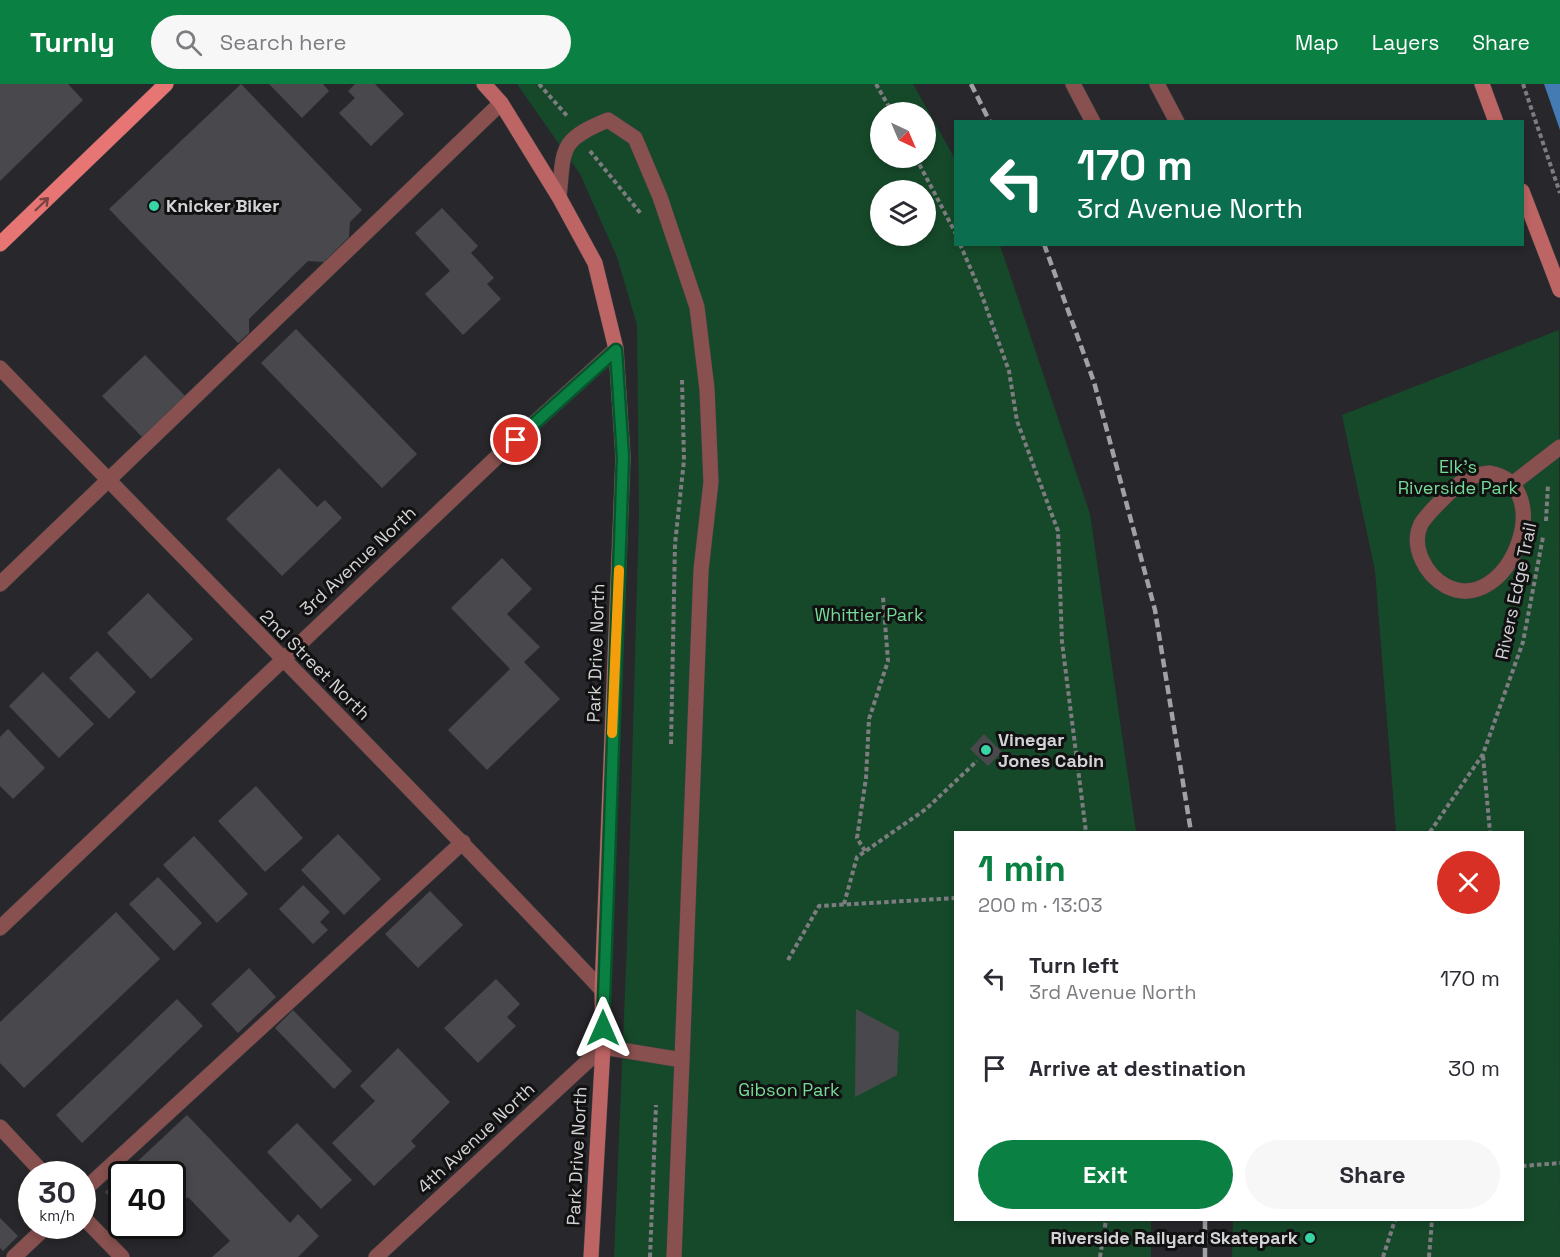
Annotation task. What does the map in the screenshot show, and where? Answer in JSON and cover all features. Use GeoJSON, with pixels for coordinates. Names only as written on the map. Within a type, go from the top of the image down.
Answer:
{"type":"FeatureCollection","features":[{"type":"Feature","properties":{"kind":"main road"},"geometry":{"type":"LineString","coordinates":[[0,244],[166,84]]}},
{"type":"Feature","properties":{"kind":"street","name":"Park Drive North"},"geometry":{"type":"LineString","coordinates":[[484,84],[501,103],[559,196],[594,263],[616,350],[623,457],[602,990],[603,1047],[591,1257]]}},
{"type":"Feature","properties":{"kind":"street"},"geometry":{"type":"LineString","coordinates":[[1073,84],[1092,120]]}},
{"type":"Feature","properties":{"kind":"street"},"geometry":{"type":"LineString","coordinates":[[1157,84],[1176,120]]}},
{"type":"Feature","properties":{"kind":"street"},"geometry":{"type":"LineString","coordinates":[[1482,84],[1495,120]]}},
{"type":"Feature","properties":{"kind":"street"},"geometry":{"type":"LineString","coordinates":[[0,584],[501,103]]}},
{"type":"Feature","properties":{"kind":"street"},"geometry":{"type":"LineString","coordinates":[[559,196],[564,150],[579,132],[608,120],[635,138],[660,197],[698,307],[707,389],[711,482],[700,570],[674,1257]]}},
{"type":"Feature","properties":{"kind":"street"},"geometry":{"type":"LineString","coordinates":[[1524,196],[1560,290]]}},
{"type":"Feature","properties":{"kind":"street","name":"3rd Avenue North"},"geometry":{"type":"LineString","coordinates":[[0,928],[499,455],[616,350]]}},
{"type":"Feature","properties":{"kind":"street","name":"2nd Street North"},"geometry":{"type":"LineString","coordinates":[[0,368],[282,660],[463,842],[602,990]]}},
{"type":"Feature","properties":{"kind":"street"},"geometry":{"type":"LineString","coordinates":[[1516,481],[1560,447]]}},
{"type":"Feature","properties":{"kind":"street"},"geometry":{"type":"LineString","coordinates":[[1489,473],[1503,475],[1516,481],[1527,491],[1534,504],[1536,518],[1534,532],[1514,564],[1498,581],[1484,589],[1468,591],[1452,589],[1437,581],[1427,570],[1420,555],[1418,539],[1421,524],[1461,482],[1474,475],[1489,473]]}},
{"type":"Feature","properties":{"kind":"street"},"geometry":{"type":"LineString","coordinates":[[96,1179],[463,842]]}},
{"type":"Feature","properties":{"kind":"street"},"geometry":{"type":"LineString","coordinates":[[603,1047],[682,1060]]}},
{"type":"Feature","properties":{"kind":"street","name":"4th Avenue North"},"geometry":{"type":"LineString","coordinates":[[376,1257],[603,1047]]}},
{"type":"Feature","properties":{"kind":"street"},"geometry":{"type":"LineString","coordinates":[[0,1127],[32,1161]]}},
{"type":"Feature","properties":{"kind":"street"},"geometry":{"type":"LineString","coordinates":[[96,1230],[122,1257]]}},
{"type":"Feature","properties":{"kind":"street"},"geometry":{"type":"LineString","coordinates":[[14,1257],[33,1239]]}},
{"type":"Feature","properties":{"kind":"path"},"geometry":{"type":"LineString","coordinates":[[539,84],[564,111],[596,161],[646,219]]}},
{"type":"Feature","properties":{"kind":"path"},"geometry":{"type":"LineString","coordinates":[[876,84],[886,102]]}},
{"type":"Feature","properties":{"kind":"path"},"geometry":{"type":"LineString","coordinates":[[1523,84],[1560,193]]}},
{"type":"Feature","properties":{"kind":"path"},"geometry":{"type":"LineString","coordinates":[[921,168],[954,230]]}},
{"type":"Feature","properties":{"kind":"path"},"geometry":{"type":"LineString","coordinates":[[961,246],[981,293],[1009,371],[1017,421],[1058,531],[1062,642],[1086,831]]}},
{"type":"Feature","properties":{"kind":"path"},"geometry":{"type":"LineString","coordinates":[[670,751],[675,544],[684,460],[682,379]]}},
{"type":"Feature","properties":{"kind":"path","name":"Rivers Edge Trail"},"geometry":{"type":"LineString","coordinates":[[1431,831],[1483,754],[1523,642],[1546,519],[1548,482],[1554,476]]}},
{"type":"Feature","properties":{"kind":"path"},"geometry":{"type":"LineString","coordinates":[[865,851],[857,838],[866,778],[869,719],[888,660],[884,597]]}},
{"type":"Feature","properties":{"kind":"path","name":"Rivers Edge Trail"},"geometry":{"type":"LineString","coordinates":[[1483,754],[1490,831]]}},
{"type":"Feature","properties":{"kind":"path"},"geometry":{"type":"LineString","coordinates":[[844,904],[857,857],[926,809],[977,761]]}},
{"type":"Feature","properties":{"kind":"path"},"geometry":{"type":"LineString","coordinates":[[788,960],[819,906],[954,898]]}},
{"type":"Feature","properties":{"kind":"path"},"geometry":{"type":"LineString","coordinates":[[650,1257],[657,1096]]}},
{"type":"Feature","properties":{"kind":"path"},"geometry":{"type":"LineString","coordinates":[[1524,1166],[1560,1163]]}},
{"type":"Feature","properties":{"kind":"path"},"geometry":{"type":"LineString","coordinates":[[1100,1257],[1106,1221]]}},
{"type":"Feature","properties":{"kind":"path"},"geometry":{"type":"LineString","coordinates":[[1383,1257],[1395,1221]]}},
{"type":"Feature","properties":{"kind":"path"},"geometry":{"type":"LineString","coordinates":[[1429,1257],[1432,1221]]}},
{"type":"Feature","properties":{"kind":"green space","name":"Whittier Park"},"geometry":{"type":"Polygon","coordinates":[[[517,84],[913,84],[923,102],[870,102],[870,168],[936,168],[936,125],[954,157],[954,246],[1000,246],[1090,514],[1136,831],[954,831],[954,1221],[1151,1221],[1151,1257],[614,1257],[627,943],[639,513],[637,325],[617,257],[580,174],[517,84]]]}},
{"type":"Feature","properties":{"kind":"green space","name":"Elk's Riverside Park"},"geometry":{"type":"Polygon","coordinates":[[[1559,330],[1560,1257],[1232,1257],[1233,1221],[1524,1221],[1524,831],[1396,831],[1375,571],[1342,415],[1559,330]]]}},
{"type":"Feature","properties":{"kind":"water"},"geometry":{"type":"Polygon","coordinates":[[[1544,84],[1560,84],[1560,130],[1544,84]]]}},
{"type":"Feature","properties":{"kind":"building"},"geometry":{"type":"Polygon","coordinates":[[[0,84],[68,84],[83,100],[0,181],[0,84]]]}},
{"type":"Feature","properties":{"kind":"building"},"geometry":{"type":"Polygon","coordinates":[[[241,84],[362,210],[350,222],[349,237],[324,262],[308,261],[249,319],[249,333],[238,343],[109,209],[241,84]]]}},
{"type":"Feature","properties":{"kind":"building"},"geometry":{"type":"Polygon","coordinates":[[[269,84],[323,84],[329,91],[302,118],[269,84]]]}},
{"type":"Feature","properties":{"kind":"building"},"geometry":{"type":"Polygon","coordinates":[[[355,84],[375,84],[404,114],[371,146],[339,113],[355,98],[348,91],[355,84]]]}},
{"type":"Feature","properties":{"kind":"building"},"geometry":{"type":"Polygon","coordinates":[[[442,208],[478,246],[471,253],[494,278],[487,284],[501,299],[463,335],[425,294],[450,271],[415,233],[442,208]]]}},
{"type":"Feature","properties":{"kind":"building"},"geometry":{"type":"Polygon","coordinates":[[[296,329],[417,454],[382,488],[261,363],[296,329]]]}},
{"type":"Feature","properties":{"kind":"building"},"geometry":{"type":"Polygon","coordinates":[[[145,355],[186,397],[143,438],[102,396],[145,355]]]}},
{"type":"Feature","properties":{"kind":"building"},"geometry":{"type":"Polygon","coordinates":[[[279,468],[317,507],[325,500],[342,518],[282,576],[226,519],[279,468]]]}},
{"type":"Feature","properties":{"kind":"building"},"geometry":{"type":"Polygon","coordinates":[[[502,558],[532,589],[507,614],[540,647],[524,662],[560,699],[487,770],[448,730],[510,669],[451,608],[502,558]]]}},
{"type":"Feature","properties":{"kind":"building"},"geometry":{"type":"Polygon","coordinates":[[[148,593],[193,639],[151,679],[107,633],[148,593]]]}},
{"type":"Feature","properties":{"kind":"building"},"geometry":{"type":"Polygon","coordinates":[[[97,651],[136,692],[109,719],[69,678],[97,651]]]}},
{"type":"Feature","properties":{"kind":"building"},"geometry":{"type":"Polygon","coordinates":[[[43,672],[94,724],[59,758],[9,706],[43,672]]]}},
{"type":"Feature","properties":{"kind":"building"},"geometry":{"type":"Polygon","coordinates":[[[8,729],[45,768],[13,799],[0,786],[0,737],[8,729]]]}},
{"type":"Feature","properties":{"kind":"building","name":"Vinegar Jones Cabin"},"geometry":{"type":"Polygon","coordinates":[[[984,734],[1002,752],[988,766],[970,749],[984,734]]]}},
{"type":"Feature","properties":{"kind":"building"},"geometry":{"type":"Polygon","coordinates":[[[256,786],[303,838],[265,872],[218,821],[256,786]]]}},
{"type":"Feature","properties":{"kind":"building"},"geometry":{"type":"Polygon","coordinates":[[[338,834],[381,879],[344,915],[301,870],[338,834]]]}},
{"type":"Feature","properties":{"kind":"building"},"geometry":{"type":"Polygon","coordinates":[[[194,836],[248,894],[217,923],[163,865],[194,836]]]}},
{"type":"Feature","properties":{"kind":"building"},"geometry":{"type":"Polygon","coordinates":[[[158,877],[202,923],[174,951],[129,904],[158,877]]]}},
{"type":"Feature","properties":{"kind":"building"},"geometry":{"type":"Polygon","coordinates":[[[303,885],[330,912],[320,922],[328,930],[313,944],[279,909],[303,885]]]}},
{"type":"Feature","properties":{"kind":"building"},"geometry":{"type":"Polygon","coordinates":[[[430,891],[463,925],[418,968],[385,934],[430,891]]]}},
{"type":"Feature","properties":{"kind":"building"},"geometry":{"type":"Polygon","coordinates":[[[116,912],[160,959],[24,1088],[0,1063],[0,1022],[116,912]]]}},
{"type":"Feature","properties":{"kind":"building"},"geometry":{"type":"Polygon","coordinates":[[[249,968],[276,997],[238,1033],[211,1004],[249,968]]]}},
{"type":"Feature","properties":{"kind":"building"},"geometry":{"type":"Polygon","coordinates":[[[496,979],[520,1004],[507,1017],[516,1026],[478,1063],[444,1028],[496,979]]]}},
{"type":"Feature","properties":{"kind":"building"},"geometry":{"type":"Polygon","coordinates":[[[177,999],[203,1026],[82,1143],[56,1115],[177,999]]]}},
{"type":"Feature","properties":{"kind":"building"},"geometry":{"type":"Polygon","coordinates":[[[856,1009],[899,1032],[897,1075],[855,1097],[856,1009]]]}},
{"type":"Feature","properties":{"kind":"building"},"geometry":{"type":"Polygon","coordinates":[[[293,1010],[352,1071],[334,1089],[275,1028],[293,1010]]]}},
{"type":"Feature","properties":{"kind":"building"},"geometry":{"type":"Polygon","coordinates":[[[398,1048],[450,1102],[411,1141],[416,1146],[374,1186],[332,1143],[375,1101],[360,1086],[398,1048]]]}},
{"type":"Feature","properties":{"kind":"building"},"geometry":{"type":"Polygon","coordinates":[[[187,1115],[290,1223],[298,1214],[319,1236],[298,1257],[212,1257],[230,1241],[188,1197],[186,1199],[186,1161],[138,1161],[187,1115]]]}},
{"type":"Feature","properties":{"kind":"building"},"geometry":{"type":"Polygon","coordinates":[[[297,1123],[352,1180],[321,1209],[267,1152],[297,1123]]]}},
{"type":"Feature","properties":{"kind":"building"},"geometry":{"type":"Polygon","coordinates":[[[0,1218],[18,1236],[3,1251],[0,1248],[0,1218]]]}},
{"type":"Feature","properties":{"kind":"railway"},"geometry":{"type":"LineString","coordinates":[[971,84],[989,120]]}},
{"type":"Feature","properties":{"kind":"railway"},"geometry":{"type":"LineString","coordinates":[[1045,246],[1094,382],[1155,610],[1191,831]]}},
{"type":"Feature","properties":{"kind":"railway"},"geometry":{"type":"LineString","coordinates":[[1205,1221],[1205,1257]]}},
{"type":"Feature","properties":{"kind":"slow traffic"},"geometry":{"type":"LineString","coordinates":[[612,733],[619,570]]}},
{"type":"Feature","properties":{"kind":"place","name":"Knicker Biker"},"geometry":{"type":"Point","coordinates":[154,206]}},
{"type":"Feature","properties":{"kind":"place","name":"Vinegar Jones Cabin"},"geometry":{"type":"Point","coordinates":[986,750]}},
{"type":"Feature","properties":{"kind":"place","name":"Riverside Railyard Skatepark"},"geometry":{"type":"Point","coordinates":[1310,1238]}},
{"type":"Feature","properties":{"kind":"route"},"geometry":{"type":"LineString","coordinates":[[516,440],[616,350],[623,457],[602,990],[603,1028]]}},
{"type":"Feature","properties":{"kind":"park label","name":"Gibson Park"},"geometry":{"type":"Point","coordinates":[789,1090]}}]}
